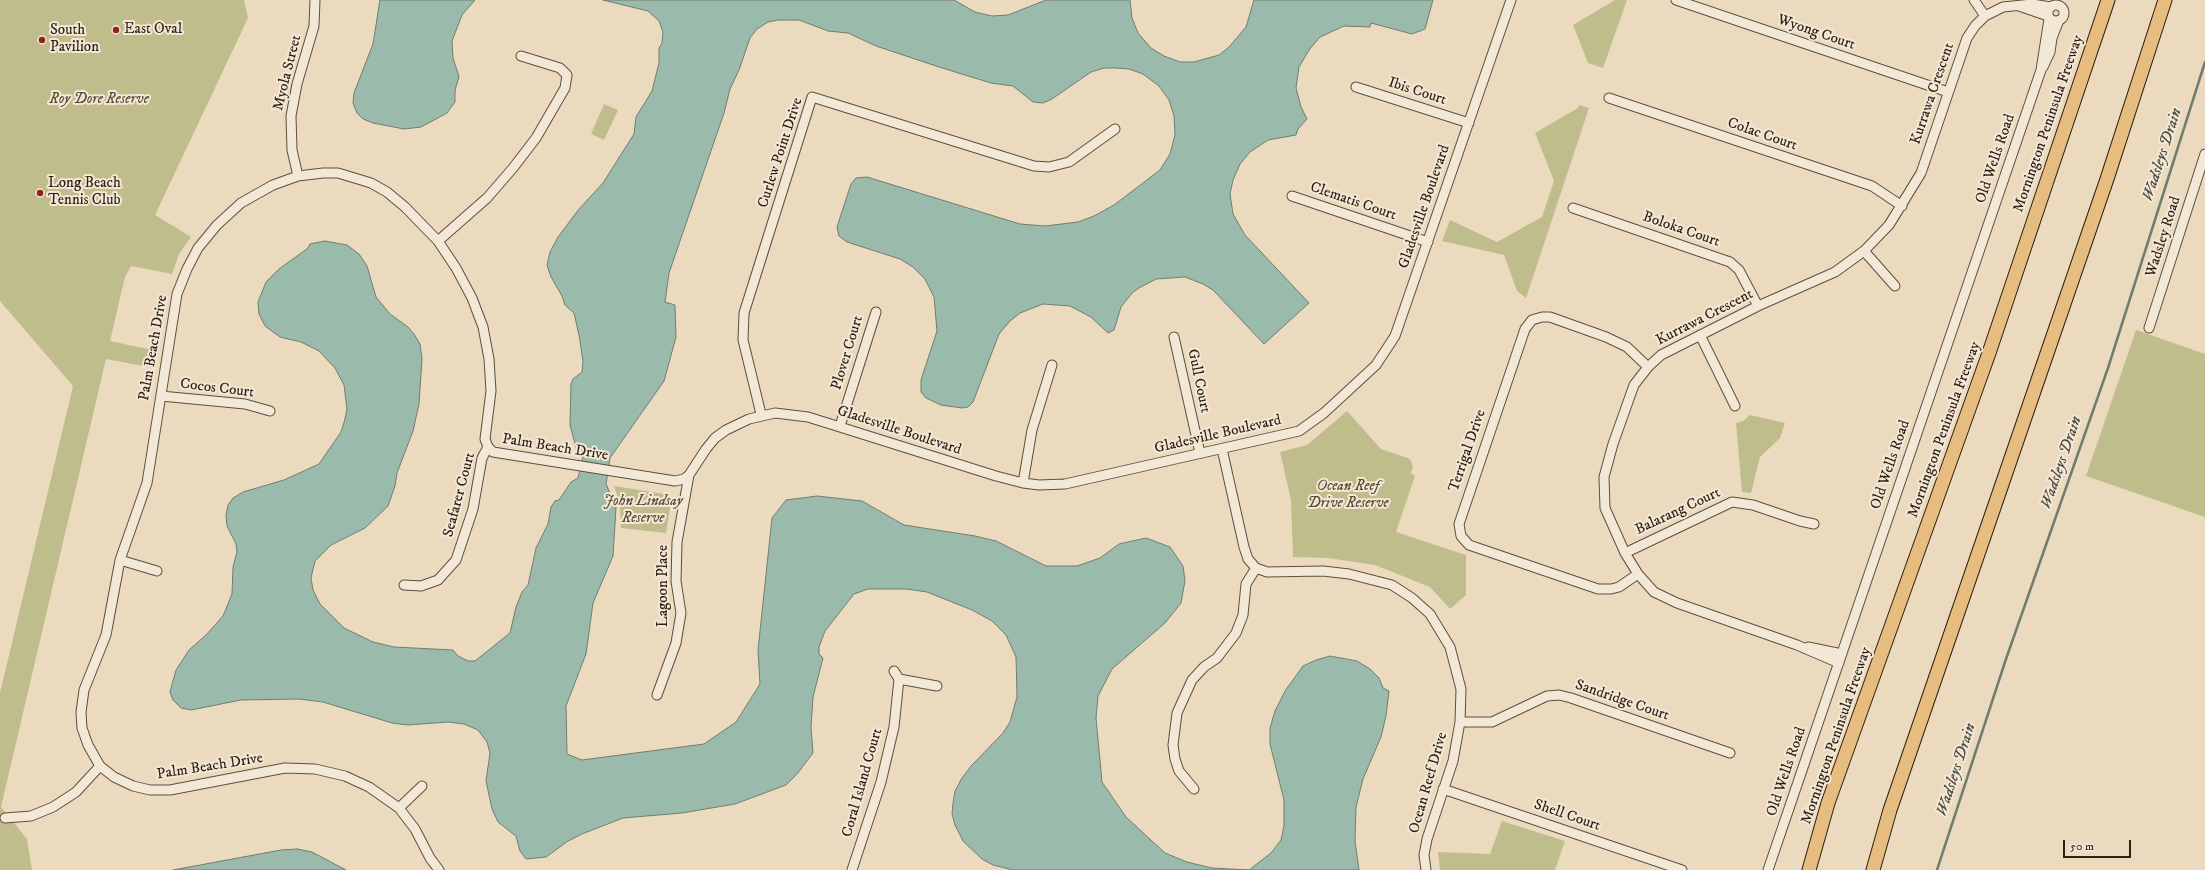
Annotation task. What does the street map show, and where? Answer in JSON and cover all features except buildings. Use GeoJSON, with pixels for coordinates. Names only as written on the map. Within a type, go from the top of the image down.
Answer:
{"type":"FeatureCollection","features":[{"type":"Feature","properties":{"kind":"highway","name":"Mornington Peninsula Freeway"},"geometry":{"type":"LineString","coordinates":[[1809,870],[1828,803],[1990,354],[2108,0]]}},
{"type":"Feature","properties":{"kind":"highway"},"geometry":{"type":"LineString","coordinates":[[1873,870],[1890,810],[2107,179],[2165,0]]}},
{"type":"Feature","properties":{"kind":"street","name":"Myola Street"},"geometry":{"type":"LineString","coordinates":[[298,176],[292,150],[291,116],[297,84],[314,26],[315,0]]}},
{"type":"Feature","properties":{"kind":"street","name":"Gladesville Boulevard"},"geometry":{"type":"LineString","coordinates":[[689,475],[715,438],[737,424],[761,414],[788,413],[840,426],[1023,483],[1039,485],[1065,484],[1299,431],[1324,413],[1376,366],[1395,336],[1510,0]]}},
{"type":"Feature","properties":{"kind":"street","name":"Wyong Court"},"geometry":{"type":"LineString","coordinates":[[1676,0],[1948,92]]}},
{"type":"Feature","properties":{"kind":"street"},"geometry":{"type":"LineString","coordinates":[[1974,0],[1984,16]]}},
{"type":"Feature","properties":{"kind":"street"},"geometry":{"type":"LineString","coordinates":[[2059,20],[2054,21],[2051,9],[2059,4],[2064,4]]}},
{"type":"Feature","properties":{"kind":"street","name":"Old Wells Road"},"geometry":{"type":"LineString","coordinates":[[1768,870],[2041,70],[2050,52],[2052,38],[2064,4]]}},
{"type":"Feature","properties":{"kind":"street","name":"Kurrawa Crescent"},"geometry":{"type":"LineString","coordinates":[[1840,659],[1677,603],[1654,592],[1638,574],[1624,553],[1606,508],[1604,477],[1613,444],[1634,385],[1648,367],[1661,355],[1758,306],[1835,272],[1864,251],[1889,225],[1921,173],[1967,38],[1984,16],[2003,7],[2018,6],[2051,9]]}},
{"type":"Feature","properties":{"kind":"street","name":"Old Wells Road"},"geometry":{"type":"LineString","coordinates":[[2041,70],[2051,9]]}},
{"type":"Feature","properties":{"kind":"street"},"geometry":{"type":"LineString","coordinates":[[438,241],[487,198],[513,168],[536,138],[565,88],[568,75],[560,68],[521,56]]}},
{"type":"Feature","properties":{"kind":"street","name":"Ibis Court"},"geometry":{"type":"LineString","coordinates":[[1356,87],[1469,123]]}},
{"type":"Feature","properties":{"kind":"street","name":"Curlew Point Drive"},"geometry":{"type":"LineString","coordinates":[[761,414],[743,340],[744,314],[812,97],[1034,166],[1049,167],[1069,162],[1115,129]]}},
{"type":"Feature","properties":{"kind":"street","name":"Colac Court"},"geometry":{"type":"LineString","coordinates":[[1609,98],[1872,186],[1902,206]]}},
{"type":"Feature","properties":{"kind":"street","name":"Wadsley Road"},"geometry":{"type":"LineString","coordinates":[[2149,328],[2205,154]]}},
{"type":"Feature","properties":{"kind":"street","name":"Palm Beach Drive"},"geometry":{"type":"LineString","coordinates":[[439,870],[430,858],[415,828],[399,808],[369,787],[345,776],[315,769],[285,768],[170,790],[150,790],[133,786],[114,777],[100,766],[88,746],[82,728],[81,712],[84,690],[106,635],[120,560],[148,482],[177,294],[186,268],[198,248],[217,225],[241,203],[273,185],[298,176],[338,173],[371,183],[387,192],[405,207],[438,241],[456,268],[472,298],[483,327],[489,359],[491,391],[485,439],[488,447],[498,454],[675,481],[684,479],[689,475]]}},
{"type":"Feature","properties":{"kind":"street","name":"Clematis Court"},"geometry":{"type":"LineString","coordinates":[[1292,196],[1428,242]]}},
{"type":"Feature","properties":{"kind":"street","name":"Boloka Court"},"geometry":{"type":"LineString","coordinates":[[1573,208],[1730,262],[1739,270],[1758,306]]}},
{"type":"Feature","properties":{"kind":"street"},"geometry":{"type":"LineString","coordinates":[[1864,251],[1896,286]]}},
{"type":"Feature","properties":{"kind":"street","name":"Plover Court"},"geometry":{"type":"LineString","coordinates":[[840,426],[876,312]]}},
{"type":"Feature","properties":{"kind":"street","name":"Terrigal Drive"},"geometry":{"type":"LineString","coordinates":[[1638,574],[1619,587],[1611,589],[1598,589],[1469,545],[1461,536],[1459,524],[1525,329],[1532,320],[1542,317],[1550,317],[1611,339],[1627,347],[1648,367]]}},
{"type":"Feature","properties":{"kind":"street"},"geometry":{"type":"LineString","coordinates":[[1700,335],[1735,406]]}},
{"type":"Feature","properties":{"kind":"street","name":"Gull Court"},"geometry":{"type":"LineString","coordinates":[[1174,337],[1200,453]]}},
{"type":"Feature","properties":{"kind":"street"},"geometry":{"type":"LineString","coordinates":[[1023,483],[1032,430],[1052,365]]}},
{"type":"Feature","properties":{"kind":"street","name":"Cocos Court"},"geometry":{"type":"LineString","coordinates":[[161,396],[245,404],[270,411]]}},
{"type":"Feature","properties":{"kind":"street","name":"Seafarer Court"},"geometry":{"type":"LineString","coordinates":[[404,585],[421,586],[438,580],[456,560],[473,508],[482,458],[488,447]]}},
{"type":"Feature","properties":{"kind":"street"},"geometry":{"type":"LineString","coordinates":[[1194,788],[1179,771],[1175,760],[1173,745],[1176,713],[1192,680],[1204,667],[1217,658],[1236,633],[1243,615],[1246,584],[1256,568],[1248,559],[1244,547],[1222,449]]}},
{"type":"Feature","properties":{"kind":"street","name":"Lagoon Place"},"geometry":{"type":"LineString","coordinates":[[657,695],[678,635],[681,613],[676,581],[677,542],[689,475]]}},
{"type":"Feature","properties":{"kind":"street","name":"Balarang Court"},"geometry":{"type":"LineString","coordinates":[[1624,553],[1732,502],[1753,505],[1800,521],[1814,524]]}},
{"type":"Feature","properties":{"kind":"street"},"geometry":{"type":"LineString","coordinates":[[120,560],[157,571]]}},
{"type":"Feature","properties":{"kind":"street","name":"Ocean Reef Drive"},"geometry":{"type":"LineString","coordinates":[[1256,568],[1267,572],[1323,571],[1349,574],[1392,586],[1412,598],[1430,614],[1450,647],[1461,689],[1460,722],[1453,761],[1427,839],[1424,855],[1426,870]]}},
{"type":"Feature","properties":{"kind":"street"},"geometry":{"type":"LineString","coordinates":[[894,671],[899,679],[937,686]]}},
{"type":"Feature","properties":{"kind":"street","name":"Coral Island Court"},"geometry":{"type":"LineString","coordinates":[[852,870],[881,782],[894,727],[899,679]]}},
{"type":"Feature","properties":{"kind":"street","name":"Sandridge Court"},"geometry":{"type":"LineString","coordinates":[[1460,722],[1492,722],[1547,696],[1559,695],[1730,753]]}},
{"type":"Feature","properties":{"kind":"street"},"geometry":{"type":"LineString","coordinates":[[5,818],[31,816],[53,807],[76,792],[100,766]]}},
{"type":"Feature","properties":{"kind":"street"},"geometry":{"type":"LineString","coordinates":[[399,808],[422,786]]}},
{"type":"Feature","properties":{"kind":"street","name":"Shell Court"},"geometry":{"type":"LineString","coordinates":[[1443,789],[1682,870]]}},
{"type":"Feature","properties":{"kind":"green space","name":"Roy Dore Reserve"},"geometry":{"type":"Polygon","coordinates":[[[0,0],[244,0],[248,18],[155,215],[191,237],[179,254],[172,274],[131,266],[125,277],[110,341],[157,351],[154,368],[106,359],[1,807],[27,839],[32,870],[0,870],[0,693],[73,386],[0,301],[0,0]]]}},
{"type":"Feature","properties":{"kind":"green space"},"geometry":{"type":"Polygon","coordinates":[[[1615,0],[1627,0],[1603,68],[1588,63],[1573,25],[1615,0]]]}},
{"type":"Feature","properties":{"kind":"green space"},"geometry":{"type":"Polygon","coordinates":[[[604,104],[618,110],[604,140],[591,134],[604,104]]]}},
{"type":"Feature","properties":{"kind":"green space"},"geometry":{"type":"Polygon","coordinates":[[[1579,105],[1589,108],[1526,298],[1517,291],[1504,255],[1442,241],[1450,220],[1497,242],[1542,217],[1554,181],[1535,133],[1578,108],[1579,105]]]}},
{"type":"Feature","properties":{"kind":"green space"},"geometry":{"type":"Polygon","coordinates":[[[2136,330],[2205,354],[2205,517],[2086,476],[2136,330]]]}},
{"type":"Feature","properties":{"kind":"green space","name":"Ocean Reef Drive Reserve"},"geometry":{"type":"Polygon","coordinates":[[[1347,411],[1381,449],[1410,459],[1413,467],[1411,473],[1415,476],[1396,532],[1466,555],[1466,595],[1450,609],[1430,587],[1375,565],[1328,558],[1293,557],[1291,500],[1280,452],[1307,445],[1347,411]]]}},
{"type":"Feature","properties":{"kind":"green space"},"geometry":{"type":"Polygon","coordinates":[[[1750,415],[1785,423],[1780,438],[1760,457],[1751,493],[1742,492],[1736,423],[1743,421],[1750,415]]]}},
{"type":"Feature","properties":{"kind":"green space","name":"John Lindsay Reserve"},"geometry":{"type":"Polygon","coordinates":[[[614,486],[664,494],[671,502],[666,533],[621,528],[620,504],[614,486]]]}},
{"type":"Feature","properties":{"kind":"green space"},"geometry":{"type":"Polygon","coordinates":[[[1502,821],[1565,841],[1555,870],[1440,870],[1438,852],[1490,854],[1502,821]]]}},
{"type":"Feature","properties":{"kind":"shaded area"},"geometry":{"type":"Polygon","coordinates":[[[380,0],[475,0],[462,15],[452,41],[453,58],[459,77],[455,90],[455,102],[447,113],[421,127],[404,129],[373,123],[363,119],[357,113],[353,103],[354,93],[373,44],[380,0]]]}},
{"type":"Feature","properties":{"kind":"shaded area"},"geometry":{"type":"Polygon","coordinates":[[[603,0],[954,0],[975,12],[992,16],[1008,15],[1046,0],[1130,0],[1132,18],[1138,33],[1151,48],[1164,56],[1180,62],[1194,62],[1219,55],[1229,47],[1246,27],[1254,0],[1433,0],[1425,29],[1412,34],[1371,23],[1370,27],[1344,26],[1320,37],[1309,50],[1299,67],[1296,88],[1301,107],[1307,119],[1298,129],[1296,135],[1268,140],[1250,152],[1240,164],[1233,180],[1230,194],[1233,214],[1245,235],[1309,303],[1264,344],[1213,290],[1203,284],[1185,277],[1156,279],[1132,293],[1121,307],[1114,330],[1108,333],[1091,317],[1070,306],[1043,304],[1020,313],[1010,321],[999,334],[973,402],[968,407],[962,408],[941,405],[926,398],[921,392],[921,380],[937,331],[934,297],[925,279],[913,267],[900,259],[847,242],[839,236],[837,227],[851,184],[856,178],[867,177],[1020,224],[1045,226],[1078,222],[1094,216],[1114,205],[1160,170],[1170,154],[1175,135],[1174,116],[1169,100],[1159,86],[1143,74],[1129,69],[1104,68],[1091,72],[1052,99],[1043,103],[1033,102],[1013,86],[991,83],[939,67],[876,46],[848,33],[828,31],[799,20],[778,20],[768,22],[757,29],[750,38],[739,70],[730,89],[724,113],[669,273],[665,302],[675,305],[676,337],[664,381],[610,458],[606,484],[616,507],[613,556],[593,603],[586,654],[566,706],[567,754],[582,760],[704,744],[736,722],[760,684],[758,650],[772,518],[786,500],[817,496],[862,501],[904,525],[975,536],[996,541],[1046,566],[1077,566],[1100,558],[1119,544],[1146,538],[1170,547],[1183,566],[1185,581],[1181,603],[1165,623],[1112,669],[1098,696],[1096,718],[1102,782],[1126,817],[1165,853],[1187,862],[1212,868],[1249,870],[1013,870],[993,865],[982,859],[963,841],[955,825],[952,814],[955,791],[962,778],[972,765],[1003,733],[1010,722],[1017,697],[1016,657],[1006,635],[992,621],[972,610],[927,592],[907,589],[868,589],[854,594],[825,631],[819,647],[819,654],[823,658],[813,697],[811,727],[813,753],[797,774],[786,785],[735,804],[682,813],[623,818],[568,841],[546,857],[526,859],[520,851],[516,836],[498,822],[492,809],[486,781],[490,753],[487,742],[478,730],[464,724],[448,722],[408,725],[392,723],[323,702],[299,699],[241,700],[191,710],[181,708],[173,700],[170,692],[176,670],[189,650],[206,635],[223,616],[232,594],[233,567],[237,552],[236,544],[227,526],[226,515],[228,505],[233,498],[243,492],[284,480],[319,464],[341,432],[347,409],[344,385],[335,368],[319,351],[301,342],[280,337],[265,326],[259,314],[258,302],[266,282],[279,269],[308,248],[310,244],[325,241],[347,245],[359,254],[367,266],[376,297],[390,314],[408,327],[414,334],[420,344],[422,359],[419,404],[413,431],[397,473],[395,486],[388,506],[365,528],[331,545],[315,561],[311,578],[313,590],[320,604],[344,628],[373,642],[394,647],[453,650],[458,656],[468,661],[475,661],[510,633],[516,607],[522,592],[528,585],[536,548],[548,524],[551,507],[555,501],[559,500],[571,482],[578,478],[583,456],[577,451],[570,425],[571,384],[573,379],[582,372],[583,361],[579,335],[574,313],[565,305],[562,296],[551,277],[547,265],[550,252],[558,237],[579,209],[603,183],[634,134],[636,117],[652,91],[659,63],[659,48],[662,43],[663,32],[659,21],[648,11],[603,0]]]}},
{"type":"Feature","properties":{"kind":"shaded area"},"geometry":{"type":"Polygon","coordinates":[[[1330,656],[1357,661],[1370,669],[1379,678],[1383,688],[1389,691],[1386,716],[1381,737],[1363,779],[1356,807],[1355,841],[1359,870],[1249,870],[1271,853],[1281,840],[1284,826],[1284,800],[1270,744],[1270,728],[1275,711],[1285,691],[1303,666],[1316,660],[1330,656]]]}},
{"type":"Feature","properties":{"kind":"shaded area"},"geometry":{"type":"Polygon","coordinates":[[[297,849],[312,852],[346,870],[173,870],[281,850],[297,849]]]}},
{"type":"Feature","properties":{"kind":"waterway","name":"Wadsleys Drain"},"geometry":{"type":"LineString","coordinates":[[1937,870],[2006,659],[2108,368],[2205,62]]}},
{"type":"Feature","properties":{"kind":"place","name":"East Oval"},"geometry":{"type":"Point","coordinates":[116,30]}},
{"type":"Feature","properties":{"kind":"place","name":"South Pavilion"},"geometry":{"type":"Point","coordinates":[42,40]}},
{"type":"Feature","properties":{"kind":"place","name":"Long Beach Tennis Club"},"geometry":{"type":"Point","coordinates":[40,193]}}]}
